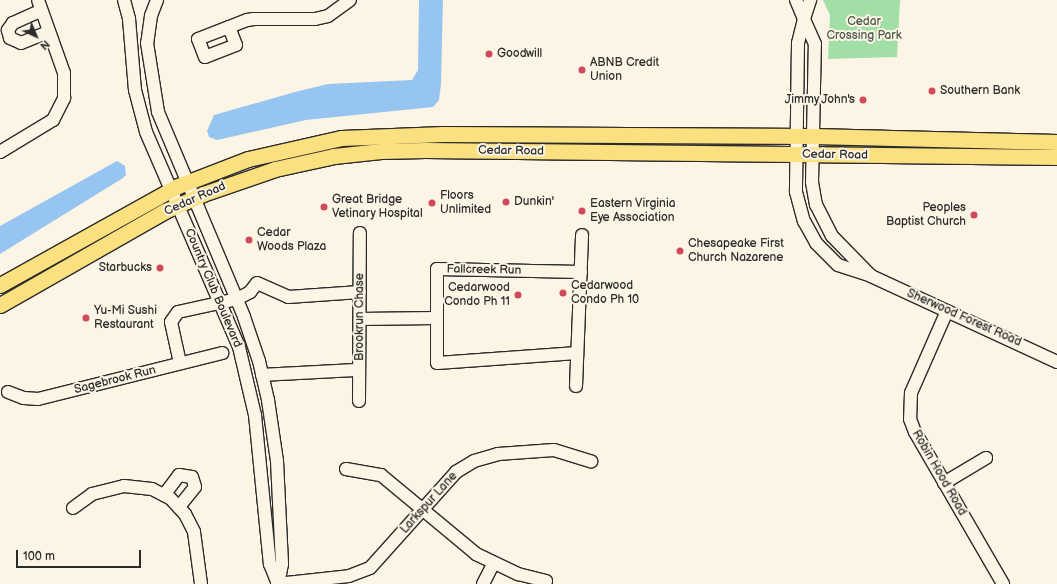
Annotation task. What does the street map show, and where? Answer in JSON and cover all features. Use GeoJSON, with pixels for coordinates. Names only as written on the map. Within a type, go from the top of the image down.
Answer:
{"type":"FeatureCollection","features":[{"type":"Feature","properties":{"kind":"main road","name":"Cedar Road"},"geometry":{"type":"LineString","coordinates":[[0,285],[171,189],[236,163],[281,150],[326,140],[371,135],[813,136],[1057,142]]}},
{"type":"Feature","properties":{"kind":"main road","name":"Cedar Road"},"geometry":{"type":"LineString","coordinates":[[0,304],[193,198],[238,180],[290,165],[381,151],[1057,157]]}},
{"type":"Feature","properties":{"kind":"street","name":"Country Club Boulevard"},"geometry":{"type":"LineString","coordinates":[[124,0],[140,112],[146,132],[178,205],[229,300],[252,401],[259,441],[270,564],[278,584]]}},
{"type":"Feature","properties":{"kind":"street","name":"Country Club Boulevard"},"geometry":{"type":"LineString","coordinates":[[157,0],[151,16],[147,43],[150,75],[164,131],[187,182],[229,300],[262,375],[277,461],[282,564],[278,584]]}},
{"type":"Feature","properties":{"kind":"street"},"geometry":{"type":"LineString","coordinates":[[229,27],[254,19],[315,19],[328,16],[350,0]]}},
{"type":"Feature","properties":{"kind":"street","name":"Sherwood Forest Road"},"geometry":{"type":"LineString","coordinates":[[796,0],[815,44],[812,189],[820,218],[838,244],[871,276]]}},
{"type":"Feature","properties":{"kind":"street","name":"Sherwood Forest Road"},"geometry":{"type":"LineString","coordinates":[[810,0],[798,43],[798,137],[796,192],[802,215],[812,237],[824,254],[838,265],[871,276],[1057,362]]}},
{"type":"Feature","properties":{"kind":"street"},"geometry":{"type":"LineString","coordinates":[[0,152],[47,125],[62,106],[66,86],[64,73],[39,5],[13,23],[8,30],[10,38],[21,42],[48,32]]}},
{"type":"Feature","properties":{"kind":"street","name":"Brookrun Chase"},"geometry":{"type":"LineString","coordinates":[[359,401],[360,233]]}},
{"type":"Feature","properties":{"kind":"street"},"geometry":{"type":"LineString","coordinates":[[576,386],[582,235]]}},
{"type":"Feature","properties":{"kind":"street","name":"Fallcreek Run"},"geometry":{"type":"LineString","coordinates":[[577,353],[437,363],[437,269],[581,272]]}},
{"type":"Feature","properties":{"kind":"street"},"geometry":{"type":"LineString","coordinates":[[180,363],[172,328],[174,316],[178,312],[229,300],[250,292],[257,283],[288,297],[360,292]]}},
{"type":"Feature","properties":{"kind":"street","name":"Robin Hood Road"},"geometry":{"type":"LineString","coordinates":[[947,311],[911,393],[909,405],[913,428],[1003,584]]}},
{"type":"Feature","properties":{"kind":"street"},"geometry":{"type":"LineString","coordinates":[[360,319],[436,318]]}},
{"type":"Feature","properties":{"kind":"street","name":"Sagebrook Run"},"geometry":{"type":"LineString","coordinates":[[8,392],[24,398],[38,398],[222,353]]}},
{"type":"Feature","properties":{"kind":"street"},"geometry":{"type":"LineString","coordinates":[[262,375],[359,370]]}},
{"type":"Feature","properties":{"kind":"street","name":"Larkspur Lane"},"geometry":{"type":"LineString","coordinates":[[278,584],[362,579],[456,472],[488,456],[554,450],[592,461]]}},
{"type":"Feature","properties":{"kind":"street"},"geometry":{"type":"LineString","coordinates":[[944,482],[986,458]]}},
{"type":"Feature","properties":{"kind":"street"},"geometry":{"type":"LineString","coordinates":[[346,469],[381,475],[458,541],[493,564],[518,574],[546,581]]}},
{"type":"Feature","properties":{"kind":"street"},"geometry":{"type":"LineString","coordinates":[[164,495],[179,475],[192,477],[195,487],[179,507]]}},
{"type":"Feature","properties":{"kind":"street"},"geometry":{"type":"LineString","coordinates":[[73,508],[92,494],[124,486],[142,487],[164,495],[179,507],[194,532],[201,584]]}},
{"type":"Feature","properties":{"kind":"street"},"geometry":{"type":"LineString","coordinates":[[483,584],[493,564]]}},
{"type":"Feature","properties":{"kind":"green space","name":"Cedar Crossing Park"},"geometry":{"type":"Polygon","coordinates":[[[823,0],[900,0],[897,57],[828,59],[830,15],[823,0]]]}},
{"type":"Feature","properties":{"kind":"water"},"geometry":{"type":"Polygon","coordinates":[[[419,0],[443,0],[441,84],[439,100],[433,107],[306,120],[217,140],[209,137],[207,131],[214,115],[295,92],[328,84],[412,80],[418,70],[419,0]]]}},
{"type":"Feature","properties":{"kind":"water"},"geometry":{"type":"Polygon","coordinates":[[[117,161],[125,166],[126,175],[123,178],[0,254],[0,226],[117,161]]]}},
{"type":"Feature","properties":{"kind":"place","name":"Goodwill"},"geometry":{"type":"Point","coordinates":[489,54]}},
{"type":"Feature","properties":{"kind":"place","name":"ABNB Credit Union"},"geometry":{"type":"Point","coordinates":[582,70]}},
{"type":"Feature","properties":{"kind":"place","name":"Southern Bank"},"geometry":{"type":"Point","coordinates":[932,91]}},
{"type":"Feature","properties":{"kind":"place","name":"Jimmy John's"},"geometry":{"type":"Point","coordinates":[863,100]}},
{"type":"Feature","properties":{"kind":"place","name":"Dunkin'"},"geometry":{"type":"Point","coordinates":[506,202]}},
{"type":"Feature","properties":{"kind":"place","name":"Floors Unlimited"},"geometry":{"type":"Point","coordinates":[432,203]}},
{"type":"Feature","properties":{"kind":"place","name":"Great Bridge Vetinary Hospital"},"geometry":{"type":"Point","coordinates":[324,207]}},
{"type":"Feature","properties":{"kind":"place","name":"Eastern Virginia Eye Association"},"geometry":{"type":"Point","coordinates":[582,211]}},
{"type":"Feature","properties":{"kind":"place","name":"Peoples Baptist Church"},"geometry":{"type":"Point","coordinates":[974,215]}},
{"type":"Feature","properties":{"kind":"place","name":"Cedar Woods Plaza"},"geometry":{"type":"Point","coordinates":[249,240]}},
{"type":"Feature","properties":{"kind":"place","name":"Chesapeake First Church Nazarene"},"geometry":{"type":"Point","coordinates":[680,251]}},
{"type":"Feature","properties":{"kind":"place","name":"Starbucks"},"geometry":{"type":"Point","coordinates":[160,268]}},
{"type":"Feature","properties":{"kind":"place","name":"Cedarwood Condo Ph 10"},"geometry":{"type":"Point","coordinates":[563,293]}},
{"type":"Feature","properties":{"kind":"place","name":"Cedarwood Condo Ph 11"},"geometry":{"type":"Point","coordinates":[518,295]}},
{"type":"Feature","properties":{"kind":"place","name":"Yu-Mi Sushi Restaurant"},"geometry":{"type":"Point","coordinates":[86,318]}}]}
